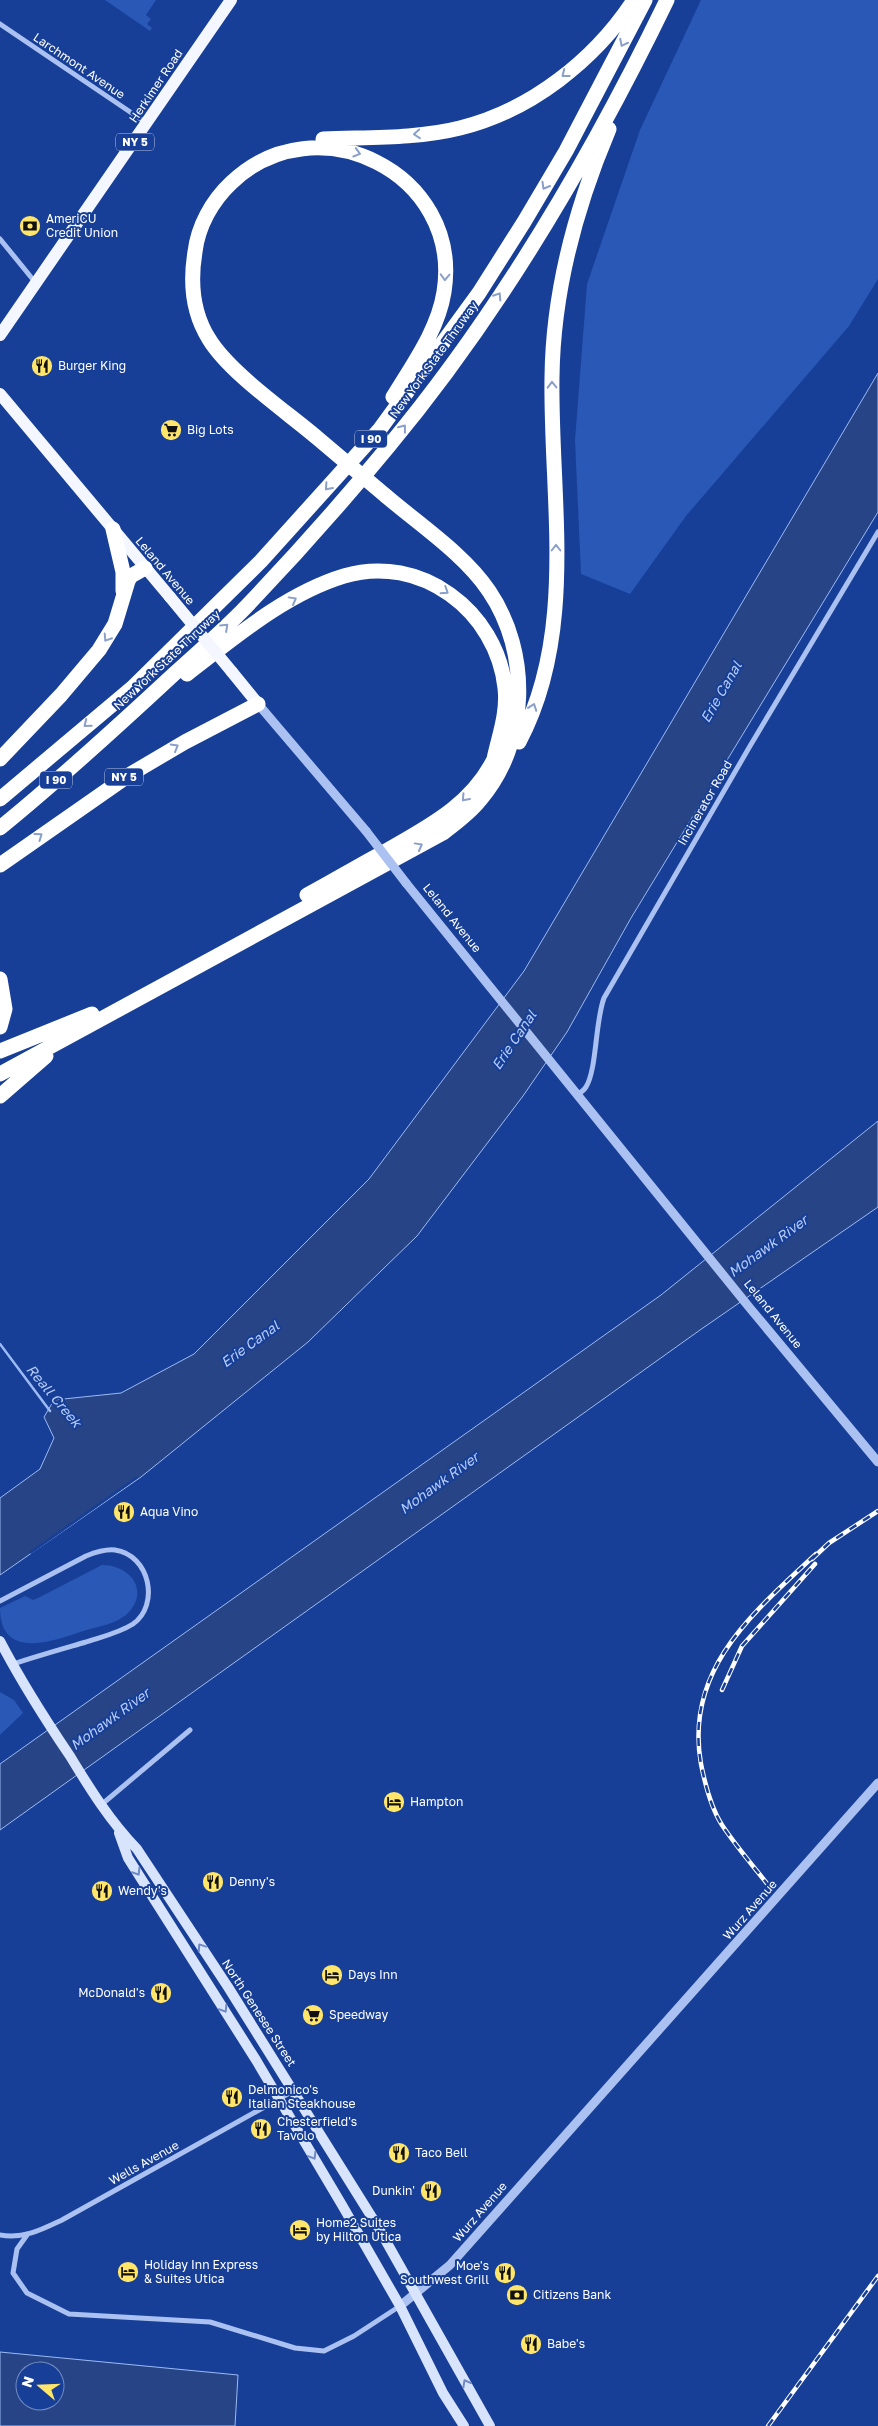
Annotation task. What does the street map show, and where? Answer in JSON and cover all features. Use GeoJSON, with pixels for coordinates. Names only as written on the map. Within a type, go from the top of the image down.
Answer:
{"type":"FeatureCollection","features":[{"type":"Feature","properties":{"kind":"highway"},"geometry":{"type":"LineString","coordinates":[[313,438],[222,366],[208,350],[194,324],[185,282],[186,263],[198,216],[209,196],[233,171],[255,156],[273,147],[306,140],[422,134],[459,128],[514,108],[571,70],[602,40],[634,0]]}},
{"type":"Feature","properties":{"kind":"highway","name":"New York State Thruway"},"geometry":{"type":"LineString","coordinates":[[0,800],[132,688],[261,561],[356,456],[391,414],[480,293],[566,151],[645,0]]}},
{"type":"Feature","properties":{"kind":"highway","name":"New York State Thruway"},"geometry":{"type":"LineString","coordinates":[[0,828],[112,732],[239,614],[284,566],[389,446],[452,365],[542,229],[628,80],[667,0]]}},
{"type":"Feature","properties":{"kind":"highway"},"geometry":{"type":"LineString","coordinates":[[494,780],[507,766],[523,735],[542,681],[551,643],[556,596],[552,376],[555,329],[562,280],[578,214],[596,158],[628,80]]}},
{"type":"Feature","properties":{"kind":"highway"},"geometry":{"type":"LineString","coordinates":[[0,1074],[443,833],[481,800],[507,754],[517,722],[519,702],[518,669],[506,622],[489,591],[471,569],[313,438],[226,361],[209,339],[199,318],[192,294],[191,275],[196,244],[203,223],[223,191],[239,175],[256,163],[298,148],[318,146],[341,148],[382,164],[404,181],[422,200],[441,240],[445,268],[444,290],[440,308],[422,350],[356,456]]}},
{"type":"Feature","properties":{"kind":"highway"},"geometry":{"type":"LineString","coordinates":[[0,1066],[438,822],[460,805],[477,785],[494,759],[507,731],[510,715],[512,680],[503,633],[492,608],[473,582],[454,561],[384,498]]}},
{"type":"Feature","properties":{"kind":"highway"},"geometry":{"type":"LineString","coordinates":[[113,529],[122,572],[123,592]]}},
{"type":"Feature","properties":{"kind":"highway"},"geometry":{"type":"LineString","coordinates":[[0,759],[55,702],[99,650],[115,624],[123,592],[131,576],[145,568]]}},
{"type":"Feature","properties":{"kind":"highway"},"geometry":{"type":"LineString","coordinates":[[112,732],[232,640],[278,608],[318,586],[344,576],[362,572],[387,572],[421,578],[443,588],[465,605],[479,620],[495,649],[502,667],[506,690],[504,714],[494,759]]}},
{"type":"Feature","properties":{"kind":"highway","name":"NY 5"},"geometry":{"type":"LineString","coordinates":[[0,865],[128,775],[194,737],[258,704]]}},
{"type":"Feature","properties":{"kind":"highway"},"geometry":{"type":"LineString","coordinates":[[0,979],[5,1009],[0,1027]]}},
{"type":"Feature","properties":{"kind":"highway"},"geometry":{"type":"LineString","coordinates":[[0,1051],[100,1011]]}},
{"type":"Feature","properties":{"kind":"highway"},"geometry":{"type":"LineString","coordinates":[[0,1096],[84,1028]]}},
{"type":"Feature","properties":{"kind":"main road","name":"Herkimer Road"},"geometry":{"type":"LineString","coordinates":[[0,335],[148,124],[231,0]]}},
{"type":"Feature","properties":{"kind":"main road","name":"Leland Avenue"},"geometry":{"type":"LineString","coordinates":[[0,394],[258,704]]}},
{"type":"Feature","properties":{"kind":"main road","name":"North Genesee Street"},"geometry":{"type":"LineString","coordinates":[[0,1641],[34,1700],[116,1828],[128,1858],[256,2060],[342,2205],[400,2306],[443,2393],[464,2426]]}},
{"type":"Feature","properties":{"kind":"main road","name":"North Genesee Street"},"geometry":{"type":"LineString","coordinates":[[116,1828],[137,1849],[294,2091],[378,2227],[490,2426]]}},
{"type":"Feature","properties":{"kind":"street","name":"Larchmont Avenue"},"geometry":{"type":"LineString","coordinates":[[0,24],[148,124]]}},
{"type":"Feature","properties":{"kind":"street"},"geometry":{"type":"LineString","coordinates":[[0,239],[36,283]]}},
{"type":"Feature","properties":{"kind":"street","name":"Incinerator Road"},"geometry":{"type":"LineString","coordinates":[[577,1095],[586,1088],[597,1021],[604,998],[750,746],[878,532]]}},
{"type":"Feature","properties":{"kind":"street","name":"Leland Avenue"},"geometry":{"type":"LineString","coordinates":[[258,704],[366,831],[485,982],[700,1244],[749,1307],[878,1462]]}},
{"type":"Feature","properties":{"kind":"street"},"geometry":{"type":"LineString","coordinates":[[0,1601],[86,1556],[101,1551],[116,1550],[128,1555],[140,1566],[149,1586],[145,1610],[132,1625],[108,1635],[12,1664]]}},
{"type":"Feature","properties":{"kind":"street"},"geometry":{"type":"LineString","coordinates":[[101,1805],[190,1730]]}},
{"type":"Feature","properties":{"kind":"street","name":"Wurz Avenue"},"geometry":{"type":"LineString","coordinates":[[27,2236],[23,2238],[17,2250],[13,2273],[28,2293],[70,2314],[210,2322],[295,2348],[324,2351],[354,2336],[400,2306],[450,2265],[878,1783]]}},
{"type":"Feature","properties":{"kind":"street","name":"Wells Avenue"},"geometry":{"type":"LineString","coordinates":[[0,2235],[27,2236],[62,2220],[294,2091]]}},
{"type":"Feature","properties":{"kind":"shaded area"},"geometry":{"type":"Polygon","coordinates":[[[105,0],[156,0],[146,15],[151,19],[147,24],[152,28],[150,31],[105,0]]]}},
{"type":"Feature","properties":{"kind":"shaded area"},"geometry":{"type":"Polygon","coordinates":[[[701,0],[878,0],[878,279],[849,326],[686,516],[630,594],[581,574],[575,440],[587,284],[640,130],[701,0]]]}},
{"type":"Feature","properties":{"kind":"shaded area"},"geometry":{"type":"Polygon","coordinates":[[[102,1565],[112,1566],[129,1575],[137,1589],[137,1597],[133,1606],[126,1615],[117,1621],[58,1639],[31,1643],[19,1641],[9,1635],[2,1625],[0,1608],[25,1596],[33,1600],[38,1598],[102,1565]]]}},
{"type":"Feature","properties":{"kind":"shaded area"},"geometry":{"type":"Polygon","coordinates":[[[0,1692],[14,1700],[23,1713],[0,1735],[0,1692]]]}},
{"type":"Feature","properties":{"kind":"water","name":"Erie Canal"},"geometry":{"type":"Polygon","coordinates":[[[878,373],[878,512],[631,918],[567,1032],[523,1096],[417,1236],[308,1342],[141,1477],[0,1575],[0,1498],[40,1469],[54,1438],[44,1417],[54,1400],[121,1393],[194,1354],[369,1179],[524,971],[878,373]]]}},
{"type":"Feature","properties":{"kind":"water","name":"Mohawk River"},"geometry":{"type":"Polygon","coordinates":[[[878,1121],[878,1207],[700,1330],[0,1830],[0,1764],[661,1295],[878,1121]]]}},
{"type":"Feature","properties":{"kind":"water"},"geometry":{"type":"Polygon","coordinates":[[[0,2352],[238,2375],[235,2426],[0,2426],[0,2352]]]}},
{"type":"Feature","properties":{"kind":"pier"},"geometry":{"type":"Polygon","coordinates":[[[137,1476],[138,1478],[31,1554],[29,1552],[137,1476]]]}},
{"type":"Feature","properties":{"kind":"waterway","name":"Reall Creek"},"geometry":{"type":"LineString","coordinates":[[0,1344],[50,1411]]}},
{"type":"Feature","properties":{"kind":"railway"},"geometry":{"type":"LineString","coordinates":[[812,1559],[829,1543],[878,1511]]}},
{"type":"Feature","properties":{"kind":"railway"},"geometry":{"type":"LineString","coordinates":[[769,1886],[733,1841],[722,1825],[712,1804],[701,1764],[699,1730],[703,1699],[714,1671],[729,1645],[769,1598],[816,1554]]}},
{"type":"Feature","properties":{"kind":"railway"},"geometry":{"type":"LineString","coordinates":[[722,1690],[742,1646],[815,1564]]}},
{"type":"Feature","properties":{"kind":"railway"},"geometry":{"type":"LineString","coordinates":[[768,2426],[878,2276]]}},
{"type":"Feature","properties":{"kind":"place","name":"AmeriCU Credit Union"},"geometry":{"type":"Point","coordinates":[30,226]}},
{"type":"Feature","properties":{"kind":"place","name":"Burger King"},"geometry":{"type":"Point","coordinates":[42,366]}},
{"type":"Feature","properties":{"kind":"place","name":"Big Lots"},"geometry":{"type":"Point","coordinates":[171,430]}},
{"type":"Feature","properties":{"kind":"place","name":"Aqua Vino"},"geometry":{"type":"Point","coordinates":[124,1512]}},
{"type":"Feature","properties":{"kind":"place","name":"Hampton"},"geometry":{"type":"Point","coordinates":[394,1802]}},
{"type":"Feature","properties":{"kind":"place","name":"Denny's"},"geometry":{"type":"Point","coordinates":[213,1882]}},
{"type":"Feature","properties":{"kind":"place","name":"Wendy's"},"geometry":{"type":"Point","coordinates":[102,1891]}},
{"type":"Feature","properties":{"kind":"place","name":"Days Inn"},"geometry":{"type":"Point","coordinates":[332,1975]}},
{"type":"Feature","properties":{"kind":"place","name":"McDonald's"},"geometry":{"type":"Point","coordinates":[161,1993]}},
{"type":"Feature","properties":{"kind":"place","name":"Speedway"},"geometry":{"type":"Point","coordinates":[313,2015]}},
{"type":"Feature","properties":{"kind":"place","name":"Delmonico's Italian Steakhouse"},"geometry":{"type":"Point","coordinates":[232,2097]}},
{"type":"Feature","properties":{"kind":"place","name":"Chesterfield's Tavolo"},"geometry":{"type":"Point","coordinates":[261,2129]}},
{"type":"Feature","properties":{"kind":"place","name":"Taco Bell"},"geometry":{"type":"Point","coordinates":[399,2153]}},
{"type":"Feature","properties":{"kind":"place","name":"Dunkin'"},"geometry":{"type":"Point","coordinates":[431,2191]}},
{"type":"Feature","properties":{"kind":"place","name":"Home2 Suites by Hilton Utica"},"geometry":{"type":"Point","coordinates":[300,2230]}},
{"type":"Feature","properties":{"kind":"place","name":"Holiday Inn Express & Suites Utica"},"geometry":{"type":"Point","coordinates":[128,2272]}},
{"type":"Feature","properties":{"kind":"place","name":"Moe's Southwest Grill"},"geometry":{"type":"Point","coordinates":[505,2273]}},
{"type":"Feature","properties":{"kind":"place","name":"Citizens Bank"},"geometry":{"type":"Point","coordinates":[517,2295]}},
{"type":"Feature","properties":{"kind":"place","name":"Babe's"},"geometry":{"type":"Point","coordinates":[531,2344]}}]}
